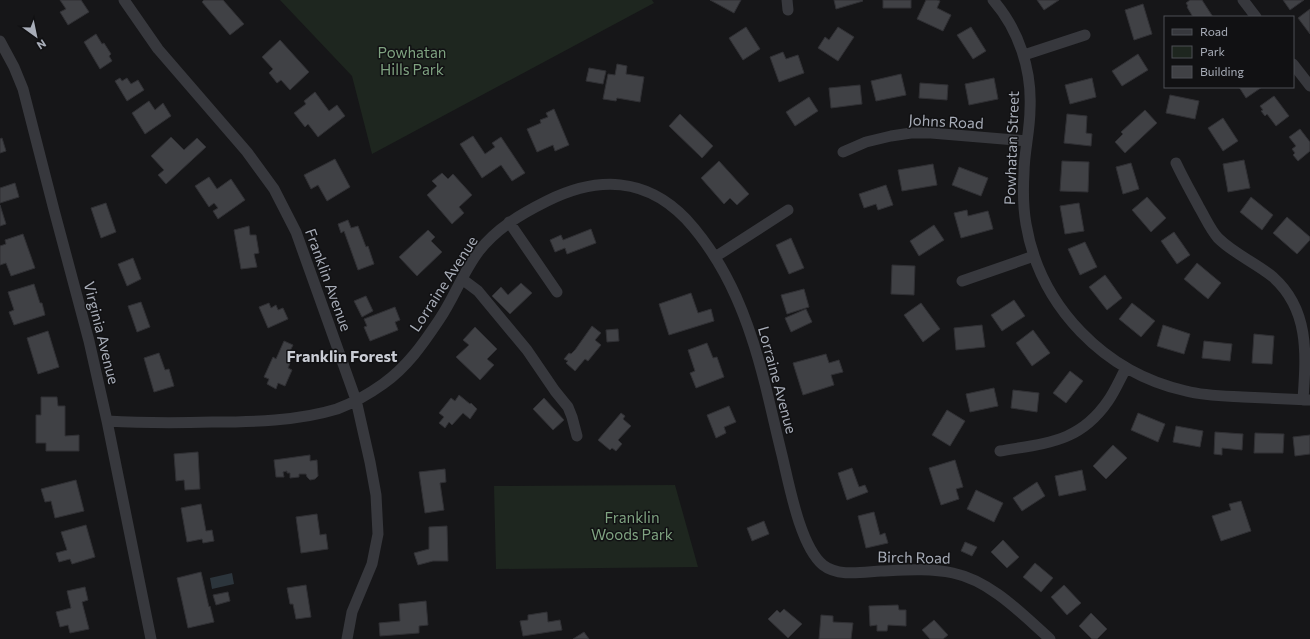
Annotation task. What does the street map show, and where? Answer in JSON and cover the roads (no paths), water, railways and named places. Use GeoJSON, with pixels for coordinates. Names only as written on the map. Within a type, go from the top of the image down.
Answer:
{"type":"FeatureCollection","features":[{"type":"Feature","properties":{"kind":"street","name":"Franklin Avenue"},"geometry":{"type":"LineString","coordinates":[[124,0],[158,49],[247,152],[274,189],[300,242],[356,400],[376,495],[378,534],[372,564],[352,612],[347,639]]}},
{"type":"Feature","properties":{"kind":"street","name":"Powhatan Street"},"geometry":{"type":"LineString","coordinates":[[993,0],[1000,7],[1012,28],[1024,55],[1028,72],[1030,110],[1024,171],[1026,223],[1034,256],[1046,285],[1059,306],[1090,342],[1109,357],[1126,368],[1165,386],[1187,392],[1215,396],[1307,400]]}},
{"type":"Feature","properties":{"kind":"street"},"geometry":{"type":"LineString","coordinates":[[1242,0],[1255,16]]}},
{"type":"Feature","properties":{"kind":"street"},"geometry":{"type":"LineString","coordinates":[[1024,55],[1085,35]]}},
{"type":"Feature","properties":{"kind":"street","name":"Virginia Avenue"},"geometry":{"type":"LineString","coordinates":[[0,41],[14,67],[30,111],[54,210],[89,341],[107,421],[151,639]]}},
{"type":"Feature","properties":{"kind":"street"},"geometry":{"type":"LineString","coordinates":[[1294,65],[1310,86]]}},
{"type":"Feature","properties":{"kind":"street","name":"Johns Road"},"geometry":{"type":"LineString","coordinates":[[843,152],[866,142],[911,133],[931,133],[1027,141]]}},
{"type":"Feature","properties":{"kind":"street"},"geometry":{"type":"LineString","coordinates":[[1176,164],[1209,226],[1218,238],[1228,247],[1273,277],[1293,302],[1305,336],[1307,400]]}},
{"type":"Feature","properties":{"kind":"street","name":"Lorraine Avenue"},"geometry":{"type":"LineString","coordinates":[[107,421],[147,423],[235,422],[274,420],[334,410],[356,400],[385,383],[415,354],[443,314],[478,253],[495,233],[509,222],[547,201],[572,191],[602,184],[633,186],[657,196],[672,206],[694,229],[715,256],[725,273],[740,305],[764,382],[794,505],[806,539],[812,550]]}},
{"type":"Feature","properties":{"kind":"street"},"geometry":{"type":"LineString","coordinates":[[715,256],[788,210]]}},
{"type":"Feature","properties":{"kind":"street"},"geometry":{"type":"LineString","coordinates":[[509,222],[557,292]]}},
{"type":"Feature","properties":{"kind":"street"},"geometry":{"type":"LineString","coordinates":[[962,281],[1034,256]]}},
{"type":"Feature","properties":{"kind":"street"},"geometry":{"type":"LineString","coordinates":[[462,279],[478,291],[527,350],[555,391],[568,407],[577,436]]}},
{"type":"Feature","properties":{"kind":"street"},"geometry":{"type":"LineString","coordinates":[[1000,451],[1053,442],[1077,433],[1088,425],[1109,400],[1126,368]]}},
{"type":"Feature","properties":{"kind":"street","name":"Birch Road"},"geometry":{"type":"LineString","coordinates":[[812,550],[829,569],[839,572],[921,570],[943,571],[957,574],[981,584],[1008,602],[1050,639]]}},
{"type":"Feature","properties":{"kind":"district","name":"Franklin Forest"},"geometry":{"type":"Point","coordinates":[342,356]}},
{"type":"Feature","properties":{"kind":"park label","name":"Powhatan Hills Park"},"geometry":{"type":"Point","coordinates":[412,62]}},
{"type":"Feature","properties":{"kind":"park label","name":"Franklin Woods Park"},"geometry":{"type":"Point","coordinates":[632,526]}}]}
